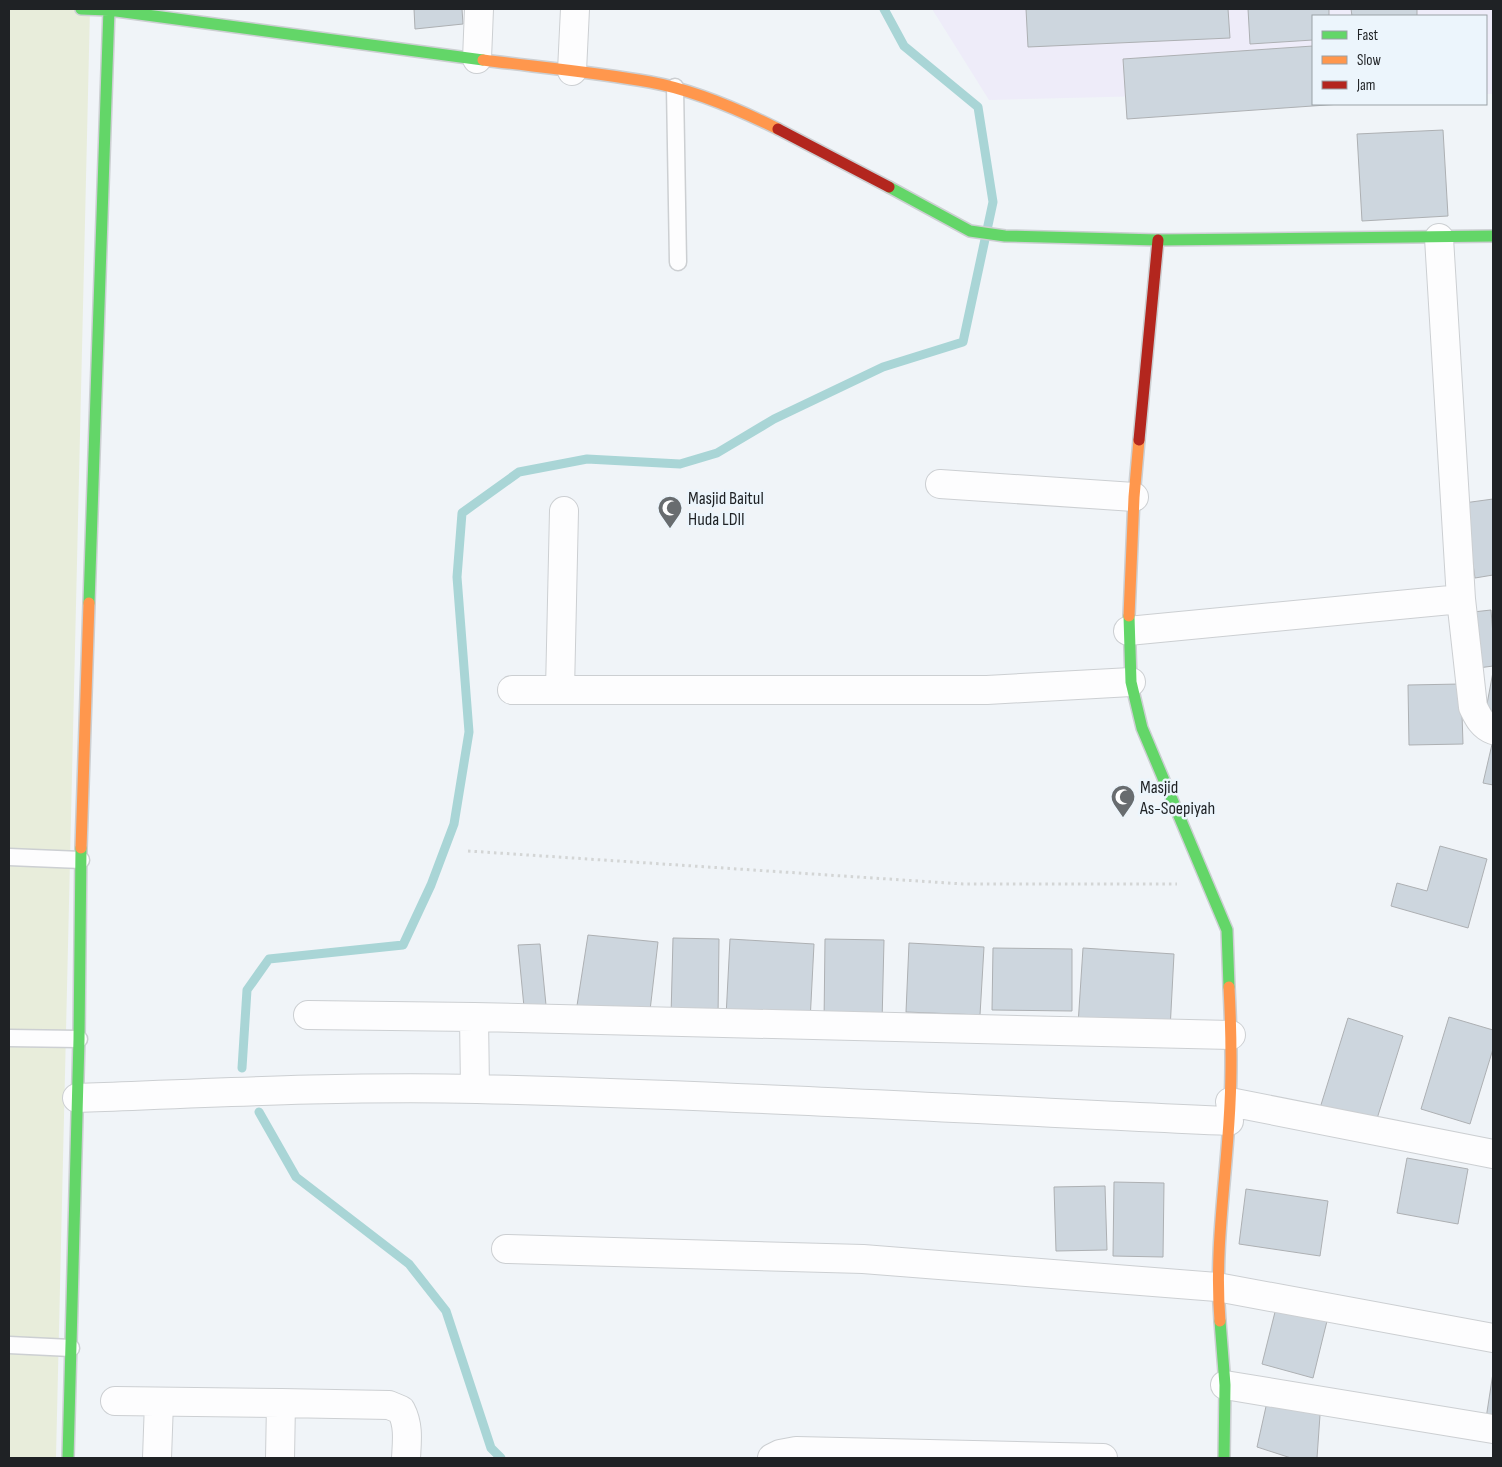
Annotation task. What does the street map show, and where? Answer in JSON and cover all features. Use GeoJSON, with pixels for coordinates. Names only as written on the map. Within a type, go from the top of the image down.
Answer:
{"type":"FeatureCollection","features":[{"type":"Feature","properties":{"kind":"street"},"geometry":{"type":"LineString","coordinates":[[81,9],[109,9],[572,71],[650,82],[675,88],[726,105],[776,127],[970,231],[1005,236],[1158,240],[1493,236]]}},
{"type":"Feature","properties":{"kind":"street"},"geometry":{"type":"LineString","coordinates":[[68,1458],[79,1039],[81,860],[109,9]]}},
{"type":"Feature","properties":{"kind":"street"},"geometry":{"type":"LineString","coordinates":[[477,59],[479,9]]}},
{"type":"Feature","properties":{"kind":"street"},"geometry":{"type":"LineString","coordinates":[[572,71],[575,9]]}},
{"type":"Feature","properties":{"kind":"street"},"geometry":{"type":"LineString","coordinates":[[1439,238],[1461,599],[1473,708],[1479,720],[1493,730]]}},
{"type":"Feature","properties":{"kind":"street"},"geometry":{"type":"LineString","coordinates":[[1158,240],[1134,497],[1128,631],[1131,682],[1142,728],[1227,930],[1231,1036],[1230,1112],[1217,1287],[1225,1385],[1224,1458]]}},
{"type":"Feature","properties":{"kind":"street"},"geometry":{"type":"LineString","coordinates":[[940,484],[1134,497]]}},
{"type":"Feature","properties":{"kind":"street"},"geometry":{"type":"LineString","coordinates":[[560,690],[564,511]]}},
{"type":"Feature","properties":{"kind":"street"},"geometry":{"type":"LineString","coordinates":[[1128,631],[1461,599]]}},
{"type":"Feature","properties":{"kind":"street"},"geometry":{"type":"LineString","coordinates":[[512,690],[987,690],[1131,682]]}},
{"type":"Feature","properties":{"kind":"street"},"geometry":{"type":"LineString","coordinates":[[308,1015],[1231,1036]]}},
{"type":"Feature","properties":{"kind":"street"},"geometry":{"type":"LineString","coordinates":[[474,1018],[474,1089]]}},
{"type":"Feature","properties":{"kind":"street"},"geometry":{"type":"LineString","coordinates":[[77,1098],[281,1090],[474,1089],[1230,1112],[1493,1154]]}},
{"type":"Feature","properties":{"kind":"street"},"geometry":{"type":"LineString","coordinates":[[506,1249],[863,1260],[1217,1287],[1493,1338]]}},
{"type":"Feature","properties":{"kind":"street"},"geometry":{"type":"LineString","coordinates":[[1225,1385],[1493,1429]]}},
{"type":"Feature","properties":{"kind":"street"},"geometry":{"type":"LineString","coordinates":[[115,1401],[389,1405],[402,1410],[406,1418],[406,1458]]}},
{"type":"Feature","properties":{"kind":"street"},"geometry":{"type":"LineString","coordinates":[[156,1458],[159,1402]]}},
{"type":"Feature","properties":{"kind":"street"},"geometry":{"type":"LineString","coordinates":[[280,1458],[281,1403]]}},
{"type":"Feature","properties":{"kind":"street"},"geometry":{"type":"LineString","coordinates":[[772,1458],[780,1454],[796,1451],[923,1456],[1103,1458]]}},
{"type":"Feature","properties":{"kind":"lane"},"geometry":{"type":"LineString","coordinates":[[675,88],[678,262]]}},
{"type":"Feature","properties":{"kind":"lane"},"geometry":{"type":"LineString","coordinates":[[9,857],[81,860]]}},
{"type":"Feature","properties":{"kind":"lane"},"geometry":{"type":"LineString","coordinates":[[9,1038],[79,1039]]}},
{"type":"Feature","properties":{"kind":"lane"},"geometry":{"type":"LineString","coordinates":[[9,1345],[71,1348]]}},
{"type":"Feature","properties":{"kind":"path"},"geometry":{"type":"LineString","coordinates":[[468,851],[963,884],[1207,884]]}},
{"type":"Feature","properties":{"kind":"shaded area"},"geometry":{"type":"Polygon","coordinates":[[[932,9],[1493,9],[1493,94],[1487,94],[1487,15],[1312,15],[1312,92],[989,100],[932,9]]]}},
{"type":"Feature","properties":{"kind":"green space"},"geometry":{"type":"Polygon","coordinates":[[[9,9],[90,9],[56,1458],[9,1458],[9,9]]]}},
{"type":"Feature","properties":{"kind":"building"},"geometry":{"type":"Polygon","coordinates":[[[414,9],[462,9],[463,24],[415,29],[414,9]]]}},
{"type":"Feature","properties":{"kind":"building"},"geometry":{"type":"Polygon","coordinates":[[[1026,9],[1228,9],[1230,38],[1028,47],[1026,9]]]}},
{"type":"Feature","properties":{"kind":"building"},"geometry":{"type":"Polygon","coordinates":[[[1248,9],[1329,9],[1329,15],[1312,15],[1312,40],[1250,44],[1248,9]]]}},
{"type":"Feature","properties":{"kind":"building"},"geometry":{"type":"Polygon","coordinates":[[[1351,9],[1417,9],[1417,15],[1352,15],[1351,9]]]}},
{"type":"Feature","properties":{"kind":"building"},"geometry":{"type":"Polygon","coordinates":[[[1312,46],[1312,105],[1327,105],[1127,119],[1123,59],[1312,46]]]}},
{"type":"Feature","properties":{"kind":"building"},"geometry":{"type":"Polygon","coordinates":[[[1443,130],[1448,216],[1362,221],[1357,134],[1443,130]]]}},
{"type":"Feature","properties":{"kind":"building"},"geometry":{"type":"Polygon","coordinates":[[[1493,499],[1493,575],[1475,578],[1464,503],[1493,499]]]}},
{"type":"Feature","properties":{"kind":"building"},"geometry":{"type":"Polygon","coordinates":[[[1491,610],[1493,666],[1471,669],[1464,613],[1491,610]]]}},
{"type":"Feature","properties":{"kind":"building"},"geometry":{"type":"Polygon","coordinates":[[[1493,672],[1493,722],[1484,720],[1493,672]]]}},
{"type":"Feature","properties":{"kind":"building"},"geometry":{"type":"Polygon","coordinates":[[[1461,684],[1463,744],[1409,745],[1408,685],[1461,684]]]}},
{"type":"Feature","properties":{"kind":"building"},"geometry":{"type":"Polygon","coordinates":[[[1493,740],[1493,785],[1483,783],[1493,740]]]}},
{"type":"Feature","properties":{"kind":"building"},"geometry":{"type":"Polygon","coordinates":[[[1440,846],[1487,859],[1468,928],[1391,906],[1397,883],[1427,891],[1440,846]]]}},
{"type":"Feature","properties":{"kind":"building"},"geometry":{"type":"Polygon","coordinates":[[[588,935],[658,942],[649,1019],[576,1012],[588,935]]]}},
{"type":"Feature","properties":{"kind":"building"},"geometry":{"type":"Polygon","coordinates":[[[673,938],[719,939],[718,1017],[671,1016],[673,938]]]}},
{"type":"Feature","properties":{"kind":"building"},"geometry":{"type":"Polygon","coordinates":[[[730,939],[814,944],[810,1022],[726,1017],[730,939]]]}},
{"type":"Feature","properties":{"kind":"building"},"geometry":{"type":"Polygon","coordinates":[[[825,939],[884,940],[882,1023],[824,1023],[825,939]]]}},
{"type":"Feature","properties":{"kind":"building"},"geometry":{"type":"Polygon","coordinates":[[[909,943],[984,947],[980,1015],[906,1012],[909,943]]]}},
{"type":"Feature","properties":{"kind":"building"},"geometry":{"type":"Polygon","coordinates":[[[540,944],[546,1005],[524,1007],[518,945],[540,944]]]}},
{"type":"Feature","properties":{"kind":"building"},"geometry":{"type":"Polygon","coordinates":[[[993,948],[1072,949],[1072,1011],[992,1010],[993,948]]]}},
{"type":"Feature","properties":{"kind":"building"},"geometry":{"type":"Polygon","coordinates":[[[1083,948],[1174,954],[1170,1030],[1078,1025],[1083,948]]]}},
{"type":"Feature","properties":{"kind":"building"},"geometry":{"type":"Polygon","coordinates":[[[1449,1017],[1493,1030],[1493,1049],[1470,1124],[1421,1109],[1449,1017]]]}},
{"type":"Feature","properties":{"kind":"building"},"geometry":{"type":"Polygon","coordinates":[[[1348,1018],[1403,1036],[1375,1125],[1320,1108],[1348,1018]]]}},
{"type":"Feature","properties":{"kind":"building"},"geometry":{"type":"Polygon","coordinates":[[[1407,1158],[1468,1169],[1458,1224],[1397,1213],[1407,1158]]]}},
{"type":"Feature","properties":{"kind":"building"},"geometry":{"type":"Polygon","coordinates":[[[1114,1182],[1164,1183],[1163,1257],[1113,1256],[1114,1182]]]}},
{"type":"Feature","properties":{"kind":"building"},"geometry":{"type":"Polygon","coordinates":[[[1105,1186],[1107,1250],[1056,1251],[1054,1187],[1105,1186]]]}},
{"type":"Feature","properties":{"kind":"building"},"geometry":{"type":"Polygon","coordinates":[[[1246,1189],[1328,1201],[1320,1256],[1239,1244],[1246,1189]]]}},
{"type":"Feature","properties":{"kind":"building"},"geometry":{"type":"Polygon","coordinates":[[[1276,1308],[1327,1321],[1313,1378],[1262,1364],[1276,1308]]]}},
{"type":"Feature","properties":{"kind":"building"},"geometry":{"type":"Polygon","coordinates":[[[1493,1373],[1493,1426],[1485,1425],[1493,1373]]]}},
{"type":"Feature","properties":{"kind":"building"},"geometry":{"type":"Polygon","coordinates":[[[1267,1402],[1320,1415],[1317,1458],[1291,1458],[1257,1447],[1267,1402]]]}},
{"type":"Feature","properties":{"kind":"waterway"},"geometry":{"type":"LineString","coordinates":[[242,1068],[247,990],[269,959],[403,945],[431,885],[454,824],[469,732],[457,577],[462,513],[519,472],[587,459],[680,464],[717,453],[774,419],[883,367],[963,342],[993,202],[978,107],[904,46],[884,9]]}},
{"type":"Feature","properties":{"kind":"waterway"},"geometry":{"type":"LineString","coordinates":[[259,1112],[296,1177],[409,1264],[446,1311],[491,1448],[501,1458]]}},
{"type":"Feature","properties":{"kind":"traffic: fast"},"geometry":{"type":"LineString","coordinates":[[81,9],[109,10],[483,60]]}},
{"type":"Feature","properties":{"kind":"traffic: fast"},"geometry":{"type":"LineString","coordinates":[[89,603],[109,9]]}},
{"type":"Feature","properties":{"kind":"traffic: fast"},"geometry":{"type":"LineString","coordinates":[[889,187],[970,231],[1005,236],[1158,240],[1493,236]]}},
{"type":"Feature","properties":{"kind":"traffic: fast"},"geometry":{"type":"LineString","coordinates":[[1129,616],[1131,682],[1142,728],[1227,930],[1229,987]]}},
{"type":"Feature","properties":{"kind":"traffic: fast"},"geometry":{"type":"LineString","coordinates":[[68,1458],[79,1039],[81,848]]}},
{"type":"Feature","properties":{"kind":"traffic: fast"},"geometry":{"type":"LineString","coordinates":[[1220,1321],[1225,1385],[1224,1458]]}},
{"type":"Feature","properties":{"kind":"traffic: slow"},"geometry":{"type":"LineString","coordinates":[[483,60],[608,75],[666,85],[716,101],[778,129]]}},
{"type":"Feature","properties":{"kind":"traffic: slow"},"geometry":{"type":"LineString","coordinates":[[1129,616],[1134,497],[1139,440]]}},
{"type":"Feature","properties":{"kind":"traffic: slow"},"geometry":{"type":"LineString","coordinates":[[81,848],[89,603]]}},
{"type":"Feature","properties":{"kind":"traffic: slow"},"geometry":{"type":"LineString","coordinates":[[1220,1321],[1220,1239],[1231,1088],[1229,987]]}},
{"type":"Feature","properties":{"kind":"traffic: jam"},"geometry":{"type":"LineString","coordinates":[[778,129],[889,187]]}},
{"type":"Feature","properties":{"kind":"traffic: jam"},"geometry":{"type":"LineString","coordinates":[[1139,440],[1158,240]]}},
{"type":"Feature","properties":{"kind":"place","name":"Masjid Baitul Huda LDII"},"geometry":{"type":"Point","coordinates":[670,529]}},
{"type":"Feature","properties":{"kind":"place","name":"Masjid As-Soepiyah"},"geometry":{"type":"Point","coordinates":[1123,818]}}]}
